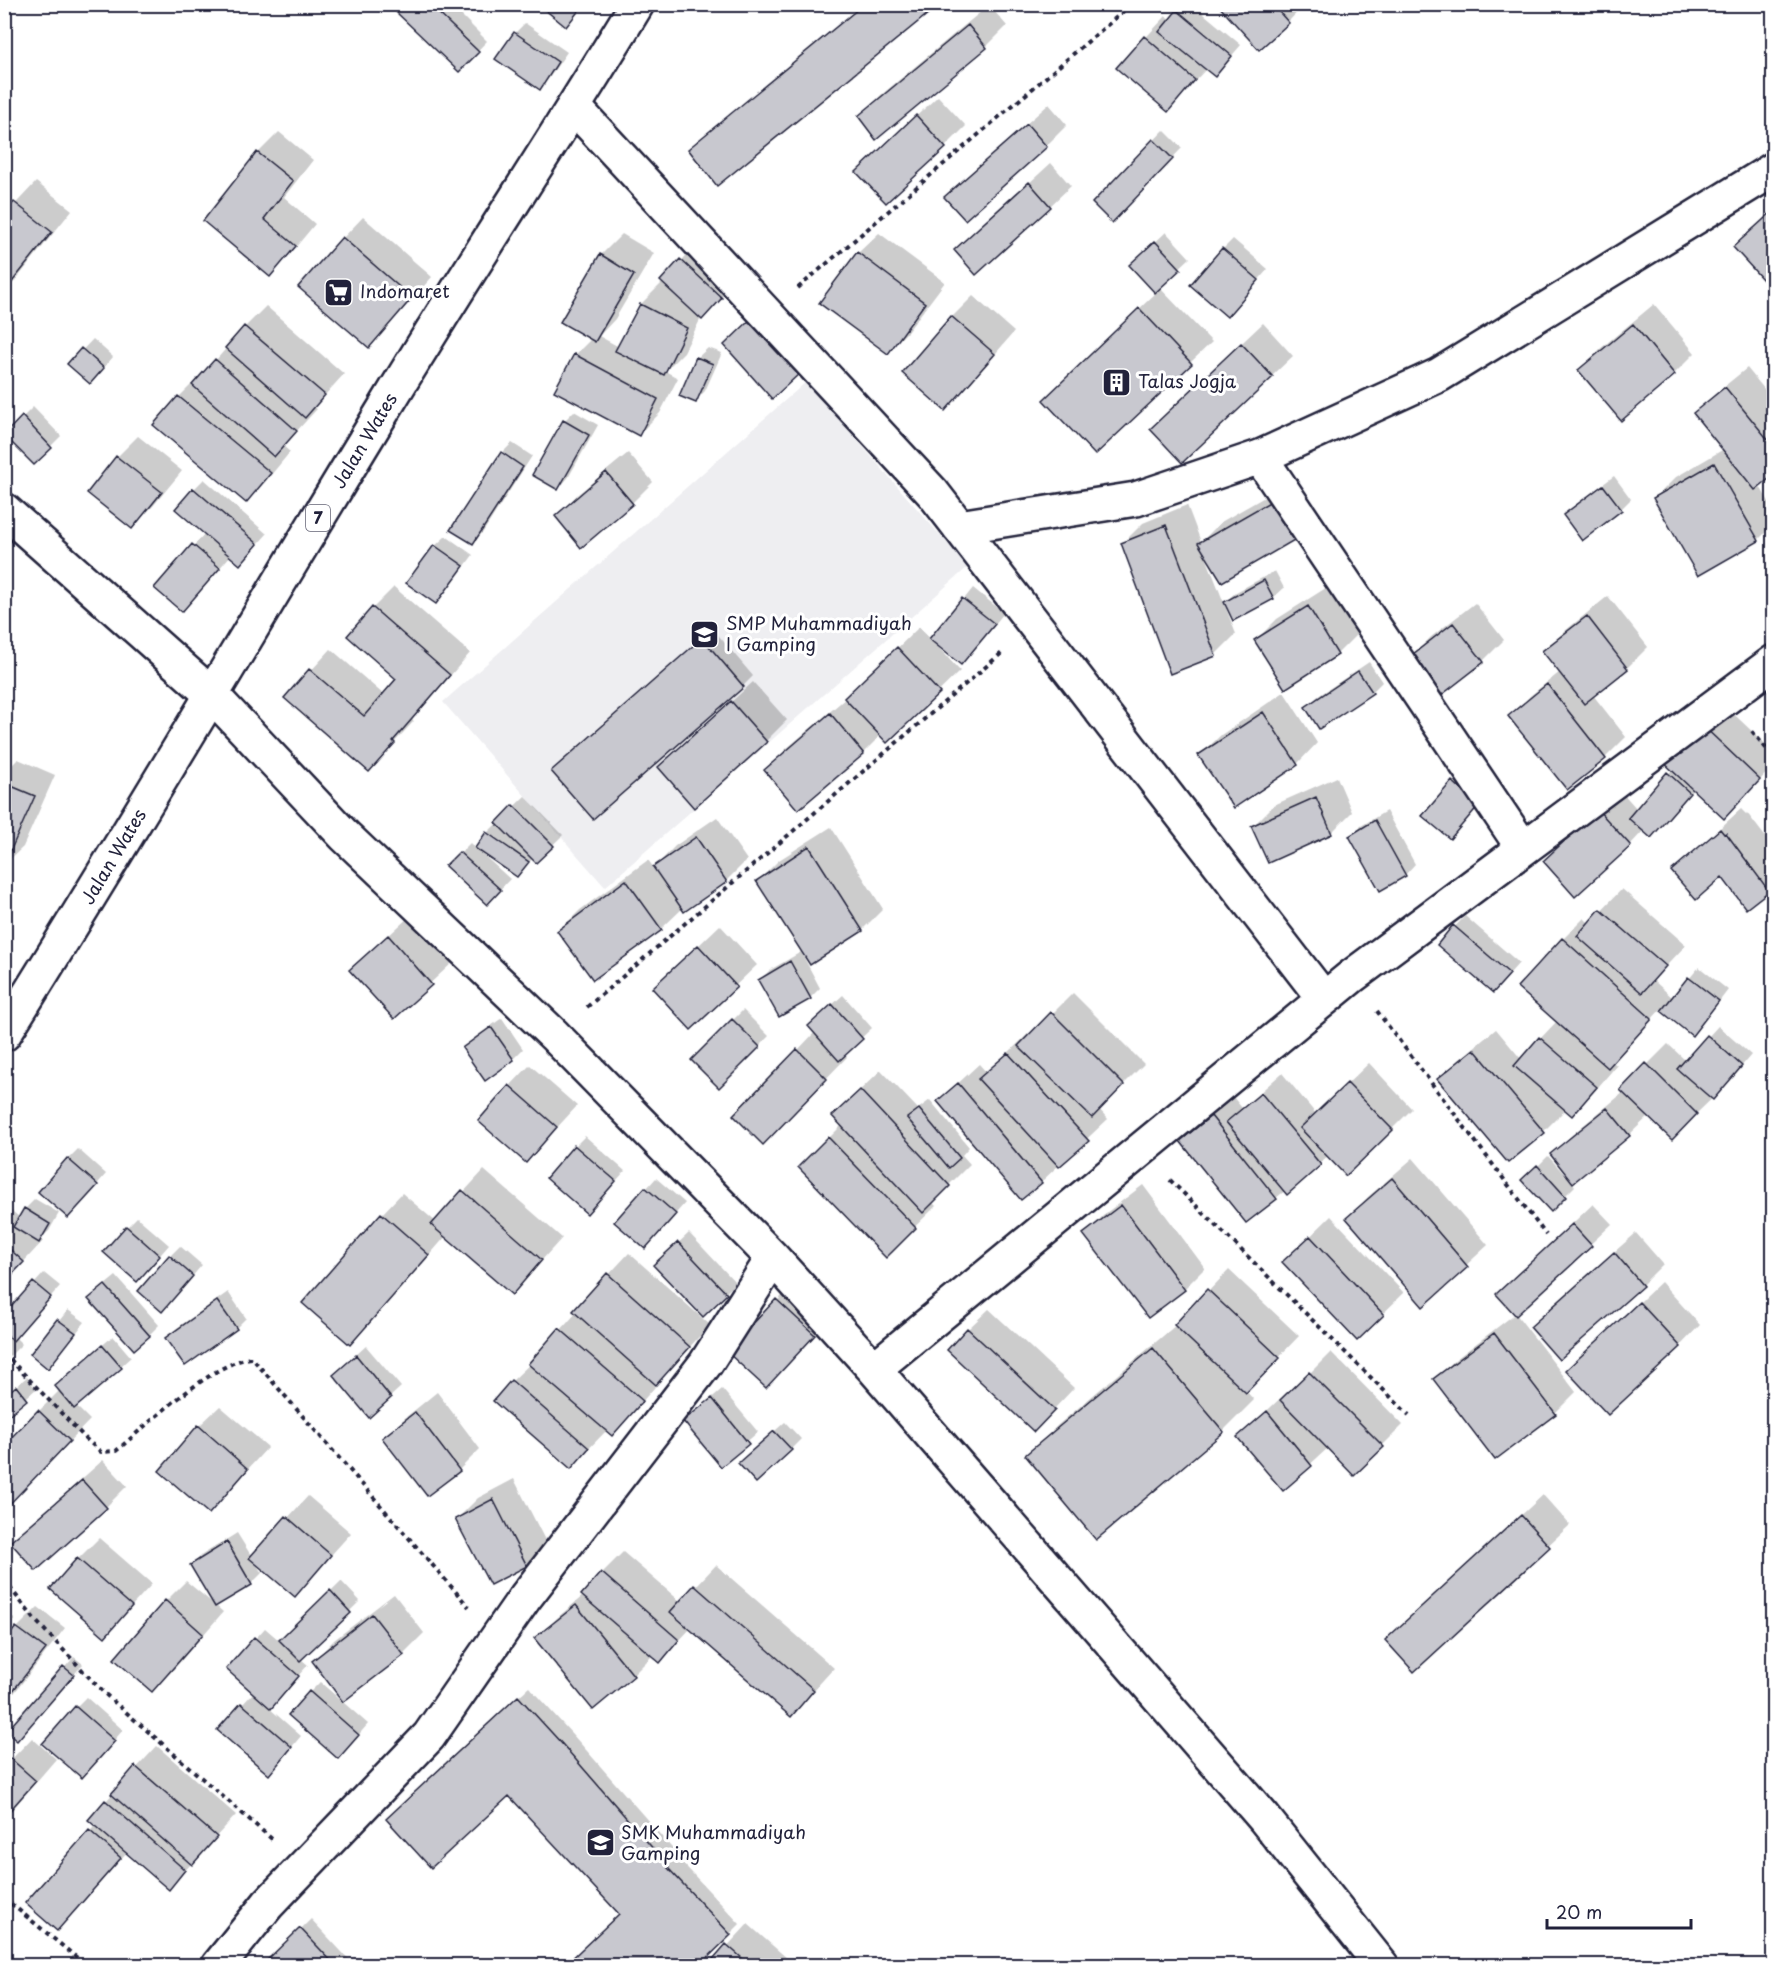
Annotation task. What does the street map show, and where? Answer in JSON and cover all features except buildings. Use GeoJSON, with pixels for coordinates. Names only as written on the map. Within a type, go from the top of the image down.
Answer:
{"type":"FeatureCollection","features":[{"type":"Feature","properties":{"kind":"main road","name":"Jalan Wates"},"geometry":{"type":"LineString","coordinates":[[4,1034],[212,695],[390,398],[575,108],[637,4]]}},
{"type":"Feature","properties":{"kind":"main road"},"geometry":{"type":"LineString","coordinates":[[575,108],[933,493],[1324,999]]}},
{"type":"Feature","properties":{"kind":"main road"},"geometry":{"type":"LineString","coordinates":[[959,527],[1136,499],[1260,457],[1439,375],[1773,169]]}},
{"type":"Feature","properties":{"kind":"main road"},"geometry":{"type":"LineString","coordinates":[[1260,457],[1523,848]]}},
{"type":"Feature","properties":{"kind":"main road"},"geometry":{"type":"LineString","coordinates":[[4,510],[212,695],[345,835],[554,1035],[773,1258],[874,1369],[1264,1818],[1382,1965]]}},
{"type":"Feature","properties":{"kind":"main road"},"geometry":{"type":"LineString","coordinates":[[874,1369],[1351,977],[1773,662]]}},
{"type":"Feature","properties":{"kind":"main road"},"geometry":{"type":"LineString","coordinates":[[218,1965],[268,1904],[429,1736],[524,1599],[706,1363],[773,1258]]}},
{"type":"Feature","properties":{"kind":"path"},"geometry":{"type":"LineString","coordinates":[[768,314],[1132,4]]}},
{"type":"Feature","properties":{"kind":"path"},"geometry":{"type":"LineString","coordinates":[[554,1035],[1035,625]]}},
{"type":"Feature","properties":{"kind":"path"},"geometry":{"type":"LineString","coordinates":[[1351,977],[1546,1235]]}},
{"type":"Feature","properties":{"kind":"path"},"geometry":{"type":"LineString","coordinates":[[1139,1150],[1409,1415]]}},
{"type":"Feature","properties":{"kind":"path"},"geometry":{"type":"LineString","coordinates":[[4,1353],[101,1452],[117,1451],[205,1378],[241,1359],[252,1358],[497,1640]]}},
{"type":"Feature","properties":{"kind":"path"},"geometry":{"type":"LineString","coordinates":[[4,1580],[36,1621],[105,1694],[304,1867]]}},
{"type":"Feature","properties":{"kind":"path"},"geometry":{"type":"LineString","coordinates":[[4,1898],[87,1965]]}},
{"type":"Feature","properties":{"kind":"shaded area","name":"SMP Muhammadiyah I Gamping"},"geometry":{"type":"Polygon","coordinates":[[[806,382],[968,567],[605,887],[443,702],[806,382]]]}},
{"type":"Feature","properties":{"kind":"place","name":"Indomaret"},"geometry":{"type":"Point","coordinates":[339,292]}},
{"type":"Feature","properties":{"kind":"place","name":"Talas Jogja"},"geometry":{"type":"Point","coordinates":[1117,382]}},
{"type":"Feature","properties":{"kind":"place","name":"SMP Muhammadiyah I Gamping"},"geometry":{"type":"Point","coordinates":[705,634]}},
{"type":"Feature","properties":{"kind":"place","name":"SMK Muhammadiyah Gamping"},"geometry":{"type":"Point","coordinates":[600,1843]}}]}
